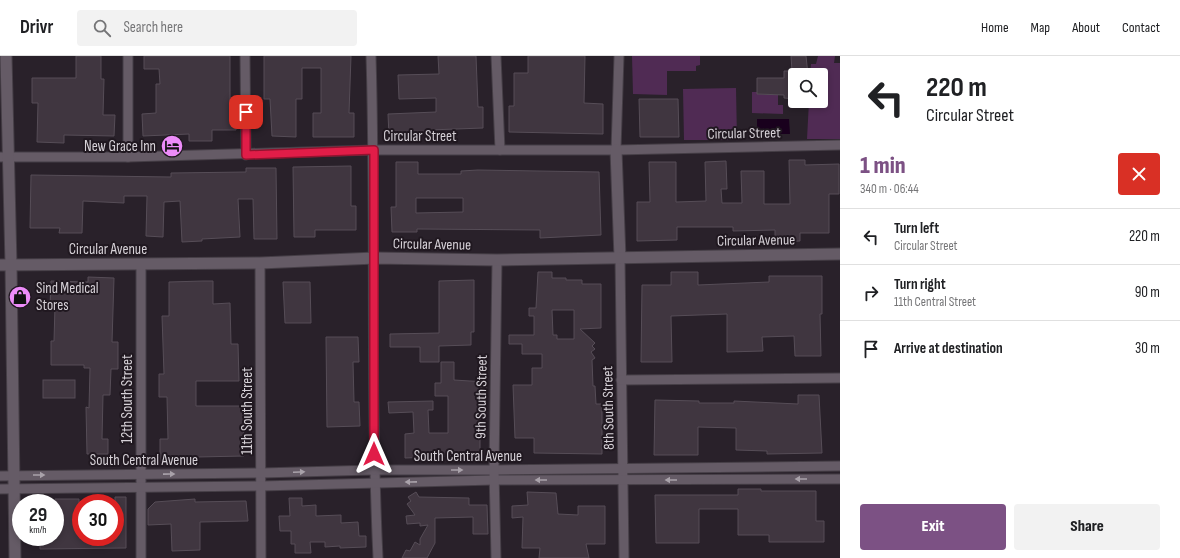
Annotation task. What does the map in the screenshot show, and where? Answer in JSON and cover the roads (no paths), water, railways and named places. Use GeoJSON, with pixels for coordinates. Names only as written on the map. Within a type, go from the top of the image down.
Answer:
{"type":"FeatureCollection","features":[{"type":"Feature","properties":{"kind":"street"},"geometry":{"type":"LineString","coordinates":[[6,56],[5,157],[12,265],[15,558]]}},
{"type":"Feature","properties":{"kind":"street"},"geometry":{"type":"LineString","coordinates":[[128,56],[128,157]]}},
{"type":"Feature","properties":{"kind":"street"},"geometry":{"type":"LineString","coordinates":[[245,56],[246,155]]}},
{"type":"Feature","properties":{"kind":"street"},"geometry":{"type":"LineString","coordinates":[[371,56],[375,258],[374,482],[378,558]]}},
{"type":"Feature","properties":{"kind":"street"},"geometry":{"type":"LineString","coordinates":[[496,56],[500,150]]}},
{"type":"Feature","properties":{"kind":"street"},"geometry":{"type":"LineString","coordinates":[[619,56],[616,150],[620,258]]}},
{"type":"Feature","properties":{"kind":"street","name":"Circular Street"},"geometry":{"type":"LineString","coordinates":[[5,157],[246,155],[374,150],[616,150],[840,145]]}},
{"type":"Feature","properties":{"kind":"street","name":"Circular Avenue"},"geometry":{"type":"LineString","coordinates":[[0,265],[260,263],[375,258],[497,260],[840,254]]}},
{"type":"Feature","properties":{"kind":"street","name":"8th South Street"},"geometry":{"type":"LineString","coordinates":[[620,258],[624,558]]}},
{"type":"Feature","properties":{"kind":"street","name":"9th South Street"},"geometry":{"type":"LineString","coordinates":[[496,558],[494,475],[497,260]]}},
{"type":"Feature","properties":{"kind":"street","name":"11th South Street"},"geometry":{"type":"LineString","coordinates":[[260,263],[261,558]]}},
{"type":"Feature","properties":{"kind":"street","name":"12th South Street"},"geometry":{"type":"LineString","coordinates":[[141,264],[141,558]]}},
{"type":"Feature","properties":{"kind":"street"},"geometry":{"type":"LineString","coordinates":[[621,380],[840,378]]}},
{"type":"Feature","properties":{"kind":"street","name":"South Central Avenue"},"geometry":{"type":"LineString","coordinates":[[0,476],[141,475],[374,470],[494,475],[623,468],[840,466]]}},
{"type":"Feature","properties":{"kind":"street"},"geometry":{"type":"LineString","coordinates":[[0,489],[261,486],[374,482],[494,475],[623,480],[840,479]]}},
{"type":"Feature","properties":{"kind":"place","name":"New Grace Inn"},"geometry":{"type":"Point","coordinates":[172,146]}},
{"type":"Feature","properties":{"kind":"place","name":"Sind Medical Stores"},"geometry":{"type":"Point","coordinates":[20,297]}}]}
